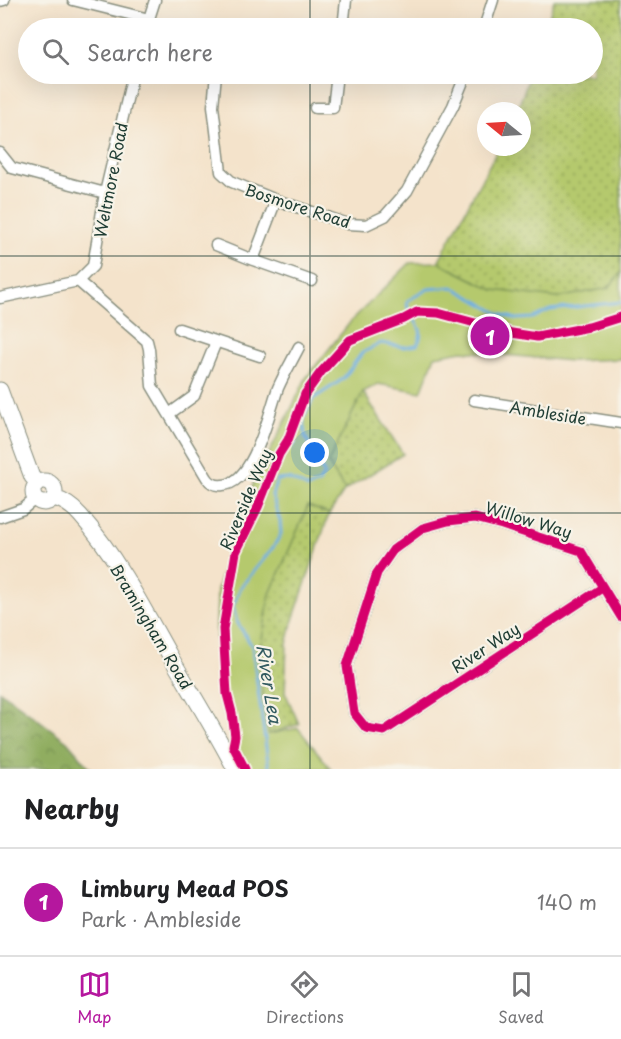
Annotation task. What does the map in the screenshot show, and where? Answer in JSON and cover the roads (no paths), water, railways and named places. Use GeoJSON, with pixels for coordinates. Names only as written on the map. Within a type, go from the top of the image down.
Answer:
{"type":"FeatureCollection","features":[{"type":"Feature","properties":{"kind":"street"},"geometry":{"type":"LineString","coordinates":[[73,0],[128,18]]}},
{"type":"Feature","properties":{"kind":"street"},"geometry":{"type":"LineString","coordinates":[[149,18],[155,0]]}},
{"type":"Feature","properties":{"kind":"street"},"geometry":{"type":"LineString","coordinates":[[343,18],[346,0]]}},
{"type":"Feature","properties":{"kind":"street"},"geometry":{"type":"LineString","coordinates":[[487,18],[493,0]]}},
{"type":"Feature","properties":{"kind":"street","name":"Weltmore Road"},"geometry":{"type":"LineString","coordinates":[[78,281],[93,266],[105,193],[131,84]]}},
{"type":"Feature","properties":{"kind":"street","name":"Bosmore Road"},"geometry":{"type":"LineString","coordinates":[[215,84],[213,106],[221,172],[232,183],[348,225],[366,225],[385,216],[406,191],[453,106],[462,84]]}},
{"type":"Feature","properties":{"kind":"street"},"geometry":{"type":"LineString","coordinates":[[315,108],[333,108],[336,84]]}},
{"type":"Feature","properties":{"kind":"street"},"geometry":{"type":"LineString","coordinates":[[0,153],[12,168],[105,193]]}},
{"type":"Feature","properties":{"kind":"street"},"geometry":{"type":"LineString","coordinates":[[253,260],[276,200]]}},
{"type":"Feature","properties":{"kind":"street"},"geometry":{"type":"LineString","coordinates":[[216,245],[312,281]]}},
{"type":"Feature","properties":{"kind":"street"},"geometry":{"type":"LineString","coordinates":[[0,298],[78,281],[147,341],[150,381],[210,482],[225,485],[232,483],[247,468],[279,386],[299,347]]}},
{"type":"Feature","properties":{"kind":"street"},"geometry":{"type":"LineString","coordinates":[[179,329],[260,356]]}},
{"type":"Feature","properties":{"kind":"street"},"geometry":{"type":"LineString","coordinates":[[169,414],[194,396],[216,342]]}},
{"type":"Feature","properties":{"kind":"street"},"geometry":{"type":"LineString","coordinates":[[0,390],[32,477],[37,482]]}},
{"type":"Feature","properties":{"kind":"street","name":"Ambleside"},"geometry":{"type":"LineString","coordinates":[[474,400],[621,423]]}},
{"type":"Feature","properties":{"kind":"street"},"geometry":{"type":"LineString","coordinates":[[45,480],[52,484],[55,490],[54,498],[44,503],[34,499],[32,492],[37,482],[45,480]]}},
{"type":"Feature","properties":{"kind":"street","name":"Bramingham Road"},"geometry":{"type":"LineString","coordinates":[[54,498],[70,505],[81,516],[108,553],[141,603],[235,769]]}},
{"type":"Feature","properties":{"kind":"street"},"geometry":{"type":"LineString","coordinates":[[0,517],[23,509],[34,499]]}},
{"type":"Feature","properties":{"kind":"street","name":"Willow Way"},"geometry":{"type":"LineString","coordinates":[[384,731],[366,728],[354,713],[347,666],[377,573],[393,550],[423,528],[448,520],[475,518],[581,551],[621,617]]}},
{"type":"Feature","properties":{"kind":"street","name":"River Way"},"geometry":{"type":"LineString","coordinates":[[384,731],[602,588]]}},
{"type":"Feature","properties":{"kind":"waterway","name":"River Lea"},"geometry":{"type":"LineString","coordinates":[[269,769],[252,646],[237,622],[233,606],[241,587],[272,549],[281,534],[280,521],[272,495],[277,480],[289,479],[308,488],[319,483],[324,474],[305,436],[303,419],[313,399],[343,379],[362,353],[381,343],[404,347],[417,345],[420,338],[419,327],[410,313],[407,301],[428,289],[453,287],[500,314],[516,319],[533,318],[550,310],[621,302]]}},
{"type":"Feature","properties":{"kind":"place","name":"Limbury Mead POS"},"geometry":{"type":"Point","coordinates":[490,336]}}]}
